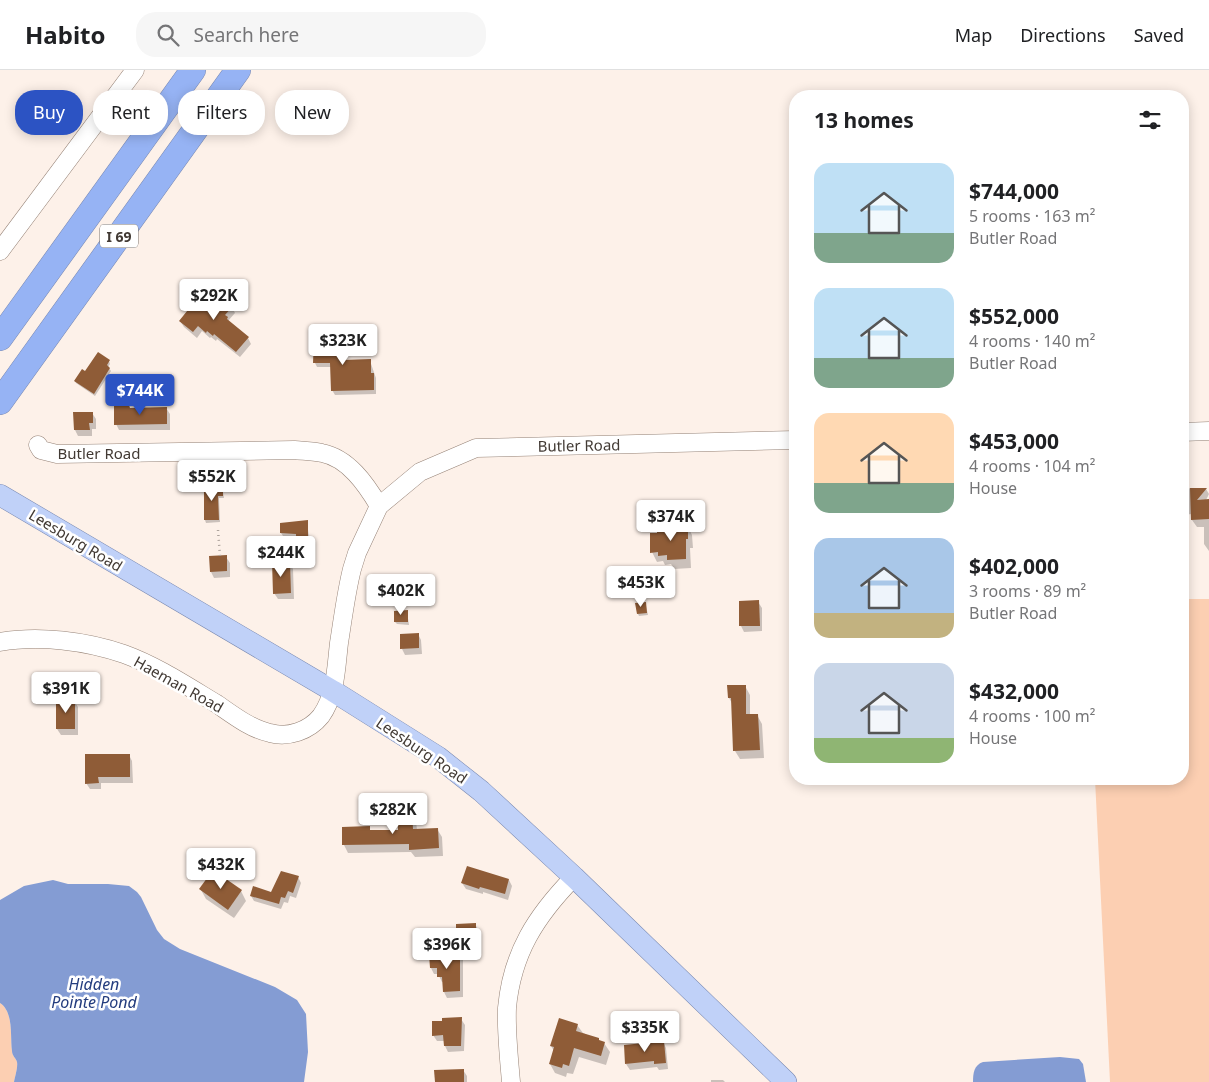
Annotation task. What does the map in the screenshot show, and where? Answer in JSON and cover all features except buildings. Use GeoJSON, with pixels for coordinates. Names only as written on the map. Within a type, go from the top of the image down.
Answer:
{"type":"FeatureCollection","features":[{"type":"Feature","properties":{"kind":"highway","name":"I 69"},"geometry":{"type":"LineString","coordinates":[[0,338],[193,70]]}},
{"type":"Feature","properties":{"kind":"highway","name":"I 69"},"geometry":{"type":"LineString","coordinates":[[0,402],[238,70]]}},
{"type":"Feature","properties":{"kind":"main road","name":"Leesburg Road"},"geometry":{"type":"LineString","coordinates":[[0,495],[333,691],[401,733],[452,768],[487,796],[574,877],[786,1082]]}},
{"type":"Feature","properties":{"kind":"street"},"geometry":{"type":"LineString","coordinates":[[0,251],[135,70]]}},
{"type":"Feature","properties":{"kind":"street"},"geometry":{"type":"LineString","coordinates":[[1189,432],[1209,431]]}},
{"type":"Feature","properties":{"kind":"street","name":"Butler Road"},"geometry":{"type":"LineString","coordinates":[[333,691],[352,568],[357,553],[380,506],[420,472],[476,448],[789,440]]}},
{"type":"Feature","properties":{"kind":"street","name":"Butler Road"},"geometry":{"type":"LineString","coordinates":[[38,445],[40,450],[46,452],[75,455],[294,450],[324,453],[334,458],[365,483],[380,506]]}},
{"type":"Feature","properties":{"kind":"street","name":"Haeman Road"},"geometry":{"type":"LineString","coordinates":[[0,642],[11,640],[55,640],[93,646],[124,654],[186,685],[260,731],[272,734],[296,733],[308,728],[321,716],[333,691]]}},
{"type":"Feature","properties":{"kind":"street"},"geometry":{"type":"LineString","coordinates":[[510,1082],[507,1010],[513,972],[520,951],[534,927],[555,897],[574,877]]}},
{"type":"Feature","properties":{"kind":"path"},"geometry":{"type":"LineString","coordinates":[[218,530],[220,556]]}},
{"type":"Feature","properties":{"kind":"shaded area"},"geometry":{"type":"Polygon","coordinates":[[[1189,599],[1209,599],[1209,1082],[1110,1082],[1095,785],[1189,785],[1189,599]]]}},
{"type":"Feature","properties":{"kind":"shaded area"},"geometry":{"type":"Polygon","coordinates":[[[0,1003],[8,1012],[12,1053],[17,1064],[14,1082],[0,1082],[0,1003]]]}},
{"type":"Feature","properties":{"kind":"water","name":"Hidden Pointe Pond"},"geometry":{"type":"Polygon","coordinates":[[[53,880],[68,884],[129,886],[141,897],[157,930],[164,939],[180,949],[275,987],[297,1000],[306,1014],[308,1052],[304,1082],[14,1082],[17,1064],[12,1053],[8,1012],[0,1003],[0,900],[24,886],[53,880]]]}},
{"type":"Feature","properties":{"kind":"water"},"geometry":{"type":"Polygon","coordinates":[[[1060,1057],[1079,1059],[1083,1064],[1086,1082],[973,1082],[975,1070],[983,1062],[1060,1057]]]}}]}
